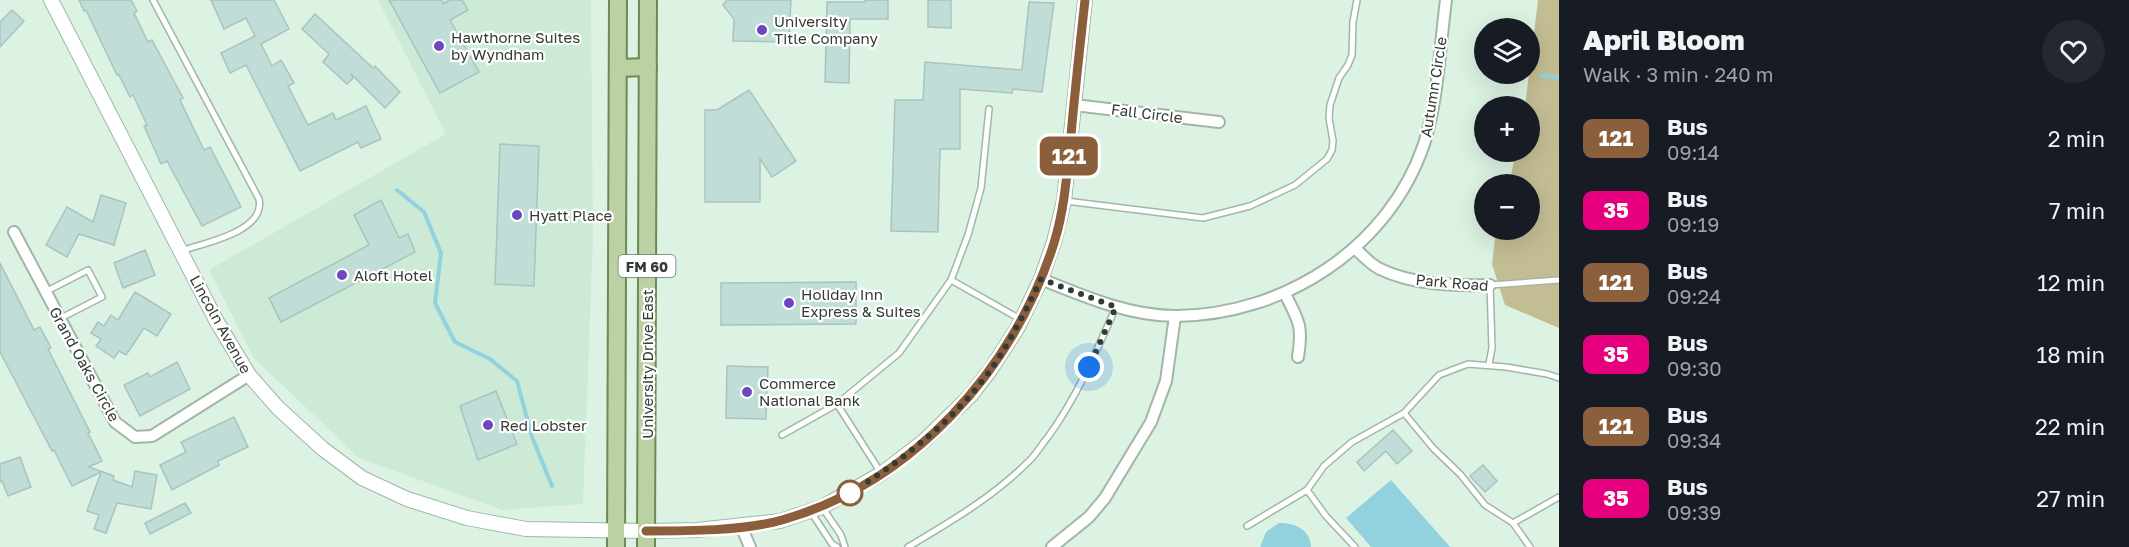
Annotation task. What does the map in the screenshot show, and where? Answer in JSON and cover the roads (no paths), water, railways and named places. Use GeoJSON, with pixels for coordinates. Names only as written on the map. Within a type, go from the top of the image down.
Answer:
{"type":"FeatureCollection","features":[{"type":"Feature","properties":{"kind":"main road","name":"University Drive East"},"geometry":{"type":"LineString","coordinates":[[616,539],[618,0]]}},
{"type":"Feature","properties":{"kind":"main road","name":"University Drive East"},"geometry":{"type":"LineString","coordinates":[[646,539],[648,0]]}},
{"type":"Feature","properties":{"kind":"main road"},"geometry":{"type":"LineString","coordinates":[[618,69],[648,67]]}},
{"type":"Feature","properties":{"kind":"street","name":"Lincoln Avenue"},"geometry":{"type":"LineString","coordinates":[[51,0],[217,322],[249,375],[278,408],[323,449],[362,478],[407,499],[467,518],[525,529],[616,539],[646,539],[697,530],[780,521],[816,509],[881,474],[924,441],[971,395],[991,369],[1021,320],[1041,279],[1054,242],[1064,201],[1085,0]]}},
{"type":"Feature","properties":{"kind":"street","name":"Autumn Circle"},"geometry":{"type":"LineString","coordinates":[[1041,279],[1116,307],[1175,316],[1208,314],[1285,294],[1334,266],[1379,223],[1408,180],[1424,143],[1433,105],[1446,0]]}},
{"type":"Feature","properties":{"kind":"street","name":"Fall Circle"},"geometry":{"type":"LineString","coordinates":[[1074,105],[1220,122]]}},
{"type":"Feature","properties":{"kind":"street","name":"Grand Oaks Circle"},"geometry":{"type":"LineString","coordinates":[[14,232],[115,422],[135,437],[152,436],[249,375]]}},
{"type":"Feature","properties":{"kind":"street","name":"Park Road"},"geometry":{"type":"LineString","coordinates":[[1355,248],[1378,268],[1394,274],[1444,284],[1490,285]]}},
{"type":"Feature","properties":{"kind":"street"},"geometry":{"type":"LineString","coordinates":[[1285,294],[1300,325],[1298,357]]}},
{"type":"Feature","properties":{"kind":"street"},"geometry":{"type":"LineString","coordinates":[[1052,547],[1089,517],[1105,498],[1151,422],[1166,381],[1175,316]]}},
{"type":"Feature","properties":{"kind":"street"},"geometry":{"type":"LineString","coordinates":[[741,526],[750,547]]}},
{"type":"Feature","properties":{"kind":"lane"},"geometry":{"type":"LineString","coordinates":[[153,0],[259,199],[260,205],[260,210],[254,220],[224,238],[181,252]]}},
{"type":"Feature","properties":{"kind":"lane"},"geometry":{"type":"LineString","coordinates":[[1064,201],[1203,218],[1250,206],[1295,185],[1327,159],[1332,150],[1330,105],[1339,78],[1352,55],[1353,22],[1358,0]]}},
{"type":"Feature","properties":{"kind":"lane"},"geometry":{"type":"LineString","coordinates":[[782,435],[837,404],[900,353],[951,280],[968,235],[981,188],[989,109]]}},
{"type":"Feature","properties":{"kind":"lane"},"geometry":{"type":"LineString","coordinates":[[45,292],[88,270],[93,279],[102,297],[59,319]]}},
{"type":"Feature","properties":{"kind":"lane"},"geometry":{"type":"LineString","coordinates":[[951,280],[1021,320]]}},
{"type":"Feature","properties":{"kind":"lane","name":"Park Road"},"geometry":{"type":"LineString","coordinates":[[1490,285],[1559,280]]}},
{"type":"Feature","properties":{"kind":"lane"},"geometry":{"type":"LineString","coordinates":[[1489,364],[1492,348],[1490,285]]}},
{"type":"Feature","properties":{"kind":"lane"},"geometry":{"type":"LineString","coordinates":[[908,547],[971,508],[1002,486],[1030,461],[1060,420],[1081,384],[1116,307]]}},
{"type":"Feature","properties":{"kind":"lane"},"geometry":{"type":"LineString","coordinates":[[1247,526],[1307,490],[1324,466],[1353,442],[1404,413],[1439,375],[1468,364],[1489,364],[1559,378]]}},
{"type":"Feature","properties":{"kind":"lane"},"geometry":{"type":"LineString","coordinates":[[837,404],[881,474]]}},
{"type":"Feature","properties":{"kind":"lane"},"geometry":{"type":"LineString","coordinates":[[1404,413],[1432,448],[1460,474],[1485,505],[1513,523],[1530,547]]}},
{"type":"Feature","properties":{"kind":"lane"},"geometry":{"type":"LineString","coordinates":[[1307,490],[1326,516],[1355,547]]}},
{"type":"Feature","properties":{"kind":"lane"},"geometry":{"type":"LineString","coordinates":[[1513,523],[1559,497]]}},
{"type":"Feature","properties":{"kind":"lane"},"geometry":{"type":"LineString","coordinates":[[816,509],[832,544],[837,547]]}},
{"type":"Feature","properties":{"kind":"lane"},"geometry":{"type":"LineString","coordinates":[[816,509],[841,536],[845,547]]}},
{"type":"Feature","properties":{"kind":"water"},"geometry":{"type":"Polygon","coordinates":[[[1391,480],[1450,547],[1371,547],[1346,518],[1391,480]]]}},
{"type":"Feature","properties":{"kind":"water"},"geometry":{"type":"Polygon","coordinates":[[[1279,523],[1291,524],[1305,531],[1311,547],[1260,547],[1266,532],[1279,523]]]}},
{"type":"Feature","properties":{"kind":"waterway"},"geometry":{"type":"LineString","coordinates":[[1541,75],[1559,78]]}},
{"type":"Feature","properties":{"kind":"waterway"},"geometry":{"type":"LineString","coordinates":[[397,190],[424,212],[441,253],[435,303],[455,342],[490,359],[517,381],[532,437],[552,486]]}},
{"type":"Feature","properties":{"kind":"place","name":"University Title Company"},"geometry":{"type":"Point","coordinates":[762,30]}},
{"type":"Feature","properties":{"kind":"place","name":"Hawthorne Suites by Wyndham"},"geometry":{"type":"Point","coordinates":[439,46]}},
{"type":"Feature","properties":{"kind":"place","name":"Hyatt Place"},"geometry":{"type":"Point","coordinates":[517,215]}},
{"type":"Feature","properties":{"kind":"place","name":"Aloft Hotel"},"geometry":{"type":"Point","coordinates":[342,275]}},
{"type":"Feature","properties":{"kind":"place","name":"Holiday Inn Express & Suites"},"geometry":{"type":"Point","coordinates":[789,303]}},
{"type":"Feature","properties":{"kind":"place","name":"Commerce National Bank"},"geometry":{"type":"Point","coordinates":[747,392]}},
{"type":"Feature","properties":{"kind":"place","name":"Red Lobster"},"geometry":{"type":"Point","coordinates":[488,425]}}]}
